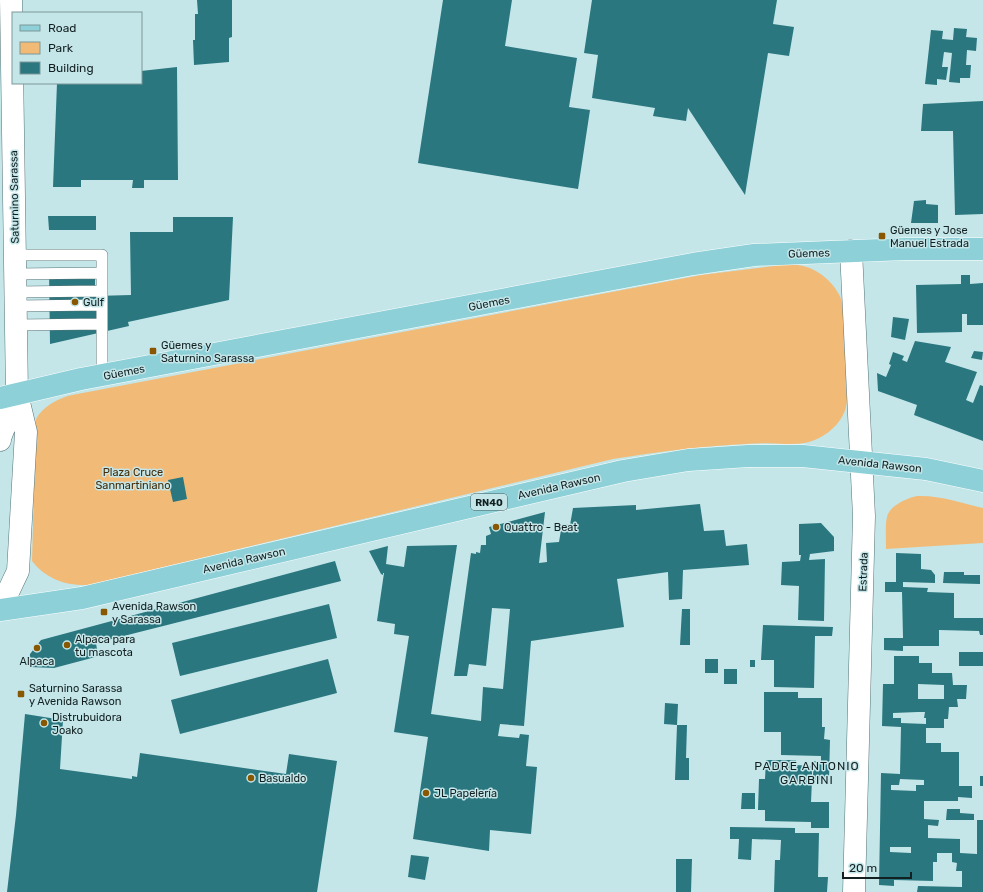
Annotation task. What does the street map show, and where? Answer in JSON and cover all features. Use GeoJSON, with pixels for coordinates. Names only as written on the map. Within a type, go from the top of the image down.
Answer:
{"type":"FeatureCollection","features":[{"type":"Feature","properties":{"kind":"main road","name":"Güemes"},"geometry":{"type":"LineString","coordinates":[[8,396],[102,376],[693,264],[754,255],[905,249],[983,249]]}},
{"type":"Feature","properties":{"kind":"main road","name":"Avenida Rawson"},"geometry":{"type":"LineString","coordinates":[[0,609],[82,598],[622,471],[688,460],[748,456],[804,456],[926,469],[983,481]]}},
{"type":"Feature","properties":{"kind":"street","name":"Saturnino Sarassa"},"geometry":{"type":"LineString","coordinates":[[0,440],[8,396],[15,293],[6,80],[11,0]]}},
{"type":"Feature","properties":{"kind":"street","name":"Estrada"},"geometry":{"type":"LineString","coordinates":[[851,251],[864,516],[854,892]]}},
{"type":"Feature","properties":{"kind":"street","name":"Saturnino Sarassa"},"geometry":{"type":"LineString","coordinates":[[0,609],[18,571],[26,432],[8,396]]}},
{"type":"Feature","properties":{"kind":"lane"},"geometry":{"type":"LineString","coordinates":[[15,293],[102,255],[102,376]]}},
{"type":"Feature","properties":{"kind":"lane"},"geometry":{"type":"LineString","coordinates":[[15,293],[102,283]]}},
{"type":"Feature","properties":{"kind":"lane"},"geometry":{"type":"LineString","coordinates":[[15,293],[102,283]]}},
{"type":"Feature","properties":{"kind":"lane"},"geometry":{"type":"LineString","coordinates":[[15,293],[102,309]]}},
{"type":"Feature","properties":{"kind":"lane"},"geometry":{"type":"LineString","coordinates":[[15,293],[102,324]]}},
{"type":"Feature","properties":{"kind":"green space","name":"Plaza Cruce Sanmartiniano"},"geometry":{"type":"Polygon","coordinates":[[[781,265],[800,265],[810,268],[823,275],[838,292],[843,305],[847,399],[846,406],[841,419],[836,425],[825,435],[812,441],[795,444],[761,443],[712,446],[613,459],[89,585],[65,583],[57,580],[50,577],[32,561],[36,419],[47,406],[62,398],[701,275],[781,265]]]}},
{"type":"Feature","properties":{"kind":"green space"},"geometry":{"type":"Polygon","coordinates":[[[917,496],[942,498],[983,508],[983,543],[886,549],[886,524],[888,513],[899,503],[917,496]]]}},
{"type":"Feature","properties":{"kind":"building"},"geometry":{"type":"Polygon","coordinates":[[[197,0],[232,0],[232,37],[229,38],[229,62],[194,65],[193,40],[195,40],[195,14],[198,14],[197,0]]]}},
{"type":"Feature","properties":{"kind":"building"},"geometry":{"type":"Polygon","coordinates":[[[443,0],[512,0],[505,46],[577,58],[569,107],[590,110],[578,189],[418,163],[443,0]]]}},
{"type":"Feature","properties":{"kind":"building"},"geometry":{"type":"Polygon","coordinates":[[[592,0],[777,0],[773,24],[794,27],[789,56],[768,53],[745,195],[688,108],[686,121],[653,116],[655,108],[592,98],[598,55],[584,53],[592,0]]]}},
{"type":"Feature","properties":{"kind":"building"},"geometry":{"type":"Polygon","coordinates":[[[954,28],[967,29],[966,37],[977,38],[976,51],[967,50],[966,65],[971,65],[970,78],[960,78],[960,83],[949,82],[952,53],[944,52],[942,67],[948,67],[946,80],[937,79],[937,85],[925,84],[931,30],[943,31],[942,39],[953,40],[954,28]]]}},
{"type":"Feature","properties":{"kind":"building"},"geometry":{"type":"Polygon","coordinates":[[[177,67],[178,180],[144,180],[144,188],[132,188],[133,180],[81,180],[81,187],[53,187],[57,84],[142,84],[142,71],[177,67]]]}},
{"type":"Feature","properties":{"kind":"building"},"geometry":{"type":"Polygon","coordinates":[[[983,101],[983,214],[955,215],[953,131],[921,131],[923,104],[983,101]]]}},
{"type":"Feature","properties":{"kind":"building"},"geometry":{"type":"Polygon","coordinates":[[[926,200],[926,204],[938,205],[938,223],[911,223],[914,201],[926,200]]]}},
{"type":"Feature","properties":{"kind":"building"},"geometry":{"type":"Polygon","coordinates":[[[48,216],[96,216],[96,230],[49,230],[48,216]]]}},
{"type":"Feature","properties":{"kind":"building"},"geometry":{"type":"Polygon","coordinates":[[[173,217],[233,217],[229,300],[128,322],[129,326],[50,344],[49,269],[95,269],[95,296],[131,295],[130,232],[173,232],[173,217]]]}},
{"type":"Feature","properties":{"kind":"building"},"geometry":{"type":"Polygon","coordinates":[[[961,275],[970,275],[970,284],[983,283],[983,325],[967,325],[967,314],[962,314],[962,332],[917,333],[916,285],[961,284],[961,275]]]}},
{"type":"Feature","properties":{"kind":"building"},"geometry":{"type":"Polygon","coordinates":[[[893,317],[909,319],[905,340],[891,337],[893,317]]]}},
{"type":"Feature","properties":{"kind":"building"},"geometry":{"type":"Polygon","coordinates":[[[915,341],[951,347],[945,362],[977,372],[966,400],[973,403],[980,385],[983,386],[983,441],[914,415],[917,405],[878,391],[877,373],[886,377],[891,365],[889,364],[893,352],[904,356],[902,360],[907,362],[915,341]]]}},
{"type":"Feature","properties":{"kind":"building"},"geometry":{"type":"Polygon","coordinates":[[[974,351],[983,352],[982,360],[971,358],[974,351]]]}},
{"type":"Feature","properties":{"kind":"building"},"geometry":{"type":"Polygon","coordinates":[[[183,477],[187,499],[173,502],[168,480],[183,477]]]}},
{"type":"Feature","properties":{"kind":"building"},"geometry":{"type":"Polygon","coordinates":[[[700,504],[704,531],[724,530],[726,546],[747,544],[749,565],[683,570],[682,599],[669,600],[668,572],[617,579],[624,627],[531,641],[524,726],[500,724],[498,736],[519,738],[520,734],[529,735],[526,766],[537,767],[531,834],[490,830],[489,851],[413,839],[428,737],[394,732],[409,636],[394,634],[395,624],[377,621],[384,573],[383,575],[381,574],[369,551],[388,546],[386,564],[404,567],[407,546],[457,545],[431,714],[481,721],[483,687],[503,689],[510,609],[492,608],[486,666],[469,664],[467,676],[454,676],[471,553],[480,553],[481,545],[486,545],[486,536],[491,534],[489,527],[545,512],[539,563],[547,562],[546,543],[559,542],[562,524],[570,525],[573,508],[636,505],[636,510],[700,504]]]}},
{"type":"Feature","properties":{"kind":"building"},"geometry":{"type":"Polygon","coordinates":[[[821,523],[834,537],[834,551],[810,554],[809,560],[825,559],[824,621],[798,620],[799,586],[781,585],[782,562],[800,561],[799,524],[821,523]]]}},
{"type":"Feature","properties":{"kind":"building"},"geometry":{"type":"Polygon","coordinates":[[[896,553],[921,554],[921,569],[931,570],[935,575],[935,583],[903,582],[903,587],[928,588],[927,592],[954,593],[954,618],[983,618],[983,635],[980,635],[979,631],[939,630],[939,646],[903,646],[903,651],[884,650],[884,638],[903,638],[902,592],[885,592],[885,582],[896,582],[896,553]]]}},
{"type":"Feature","properties":{"kind":"building"},"geometry":{"type":"Polygon","coordinates":[[[335,561],[341,581],[96,643],[98,656],[88,659],[54,668],[29,667],[30,654],[41,640],[335,561]]]}},
{"type":"Feature","properties":{"kind":"building"},"geometry":{"type":"Polygon","coordinates":[[[944,572],[964,572],[964,575],[980,575],[980,584],[943,583],[944,572]]]}},
{"type":"Feature","properties":{"kind":"building"},"geometry":{"type":"Polygon","coordinates":[[[329,604],[337,638],[180,676],[172,643],[329,604]]]}},
{"type":"Feature","properties":{"kind":"building"},"geometry":{"type":"Polygon","coordinates":[[[682,609],[690,609],[690,645],[680,645],[682,609]]]}},
{"type":"Feature","properties":{"kind":"building"},"geometry":{"type":"Polygon","coordinates":[[[763,625],[833,627],[832,636],[815,636],[814,688],[774,687],[774,660],[761,660],[763,625]]]}},
{"type":"Feature","properties":{"kind":"building"},"geometry":{"type":"Polygon","coordinates":[[[959,652],[983,652],[983,666],[959,666],[959,652]]]}},
{"type":"Feature","properties":{"kind":"building"},"geometry":{"type":"Polygon","coordinates":[[[894,656],[919,656],[919,663],[932,663],[932,673],[952,673],[953,685],[967,685],[966,699],[957,699],[958,707],[949,707],[948,719],[944,719],[944,728],[926,728],[926,743],[941,743],[941,752],[959,752],[959,786],[972,786],[972,798],[958,797],[958,801],[924,801],[924,819],[939,820],[938,826],[928,825],[928,838],[960,839],[960,853],[977,854],[977,820],[983,820],[983,892],[917,892],[918,886],[962,887],[962,871],[956,871],[957,863],[952,862],[952,853],[937,853],[937,862],[933,862],[933,881],[894,880],[894,886],[879,885],[881,773],[900,774],[901,727],[882,726],[883,684],[894,684],[894,656]],[[918,684],[918,699],[944,699],[944,685],[918,684]],[[925,712],[893,713],[893,718],[901,718],[901,723],[926,724],[926,718],[924,718],[925,712]],[[900,779],[899,785],[891,785],[891,790],[916,791],[916,785],[924,785],[924,780],[900,779]],[[890,847],[890,852],[911,853],[911,847],[890,847]]]}},
{"type":"Feature","properties":{"kind":"building"},"geometry":{"type":"Polygon","coordinates":[[[328,659],[337,693],[180,734],[171,700],[328,659]]]}},
{"type":"Feature","properties":{"kind":"building"},"geometry":{"type":"Polygon","coordinates":[[[705,659],[718,659],[718,673],[705,673],[705,659]]]}},
{"type":"Feature","properties":{"kind":"building"},"geometry":{"type":"Polygon","coordinates":[[[750,660],[755,660],[755,667],[750,667],[750,660]]]}},
{"type":"Feature","properties":{"kind":"building"},"geometry":{"type":"Polygon","coordinates":[[[724,669],[737,669],[737,684],[724,684],[724,669]]]}},
{"type":"Feature","properties":{"kind":"building"},"geometry":{"type":"Polygon","coordinates":[[[764,692],[798,692],[798,698],[822,698],[822,727],[825,727],[824,739],[830,740],[829,780],[812,780],[811,802],[829,802],[829,828],[811,828],[811,822],[765,821],[765,810],[758,810],[759,779],[765,779],[766,760],[796,760],[796,765],[812,766],[812,775],[814,761],[821,761],[821,756],[781,755],[781,732],[764,732],[764,692]]]}},
{"type":"Feature","properties":{"kind":"building"},"geometry":{"type":"Polygon","coordinates":[[[665,703],[678,704],[677,725],[664,724],[665,703]]]}},
{"type":"Feature","properties":{"kind":"building"},"geometry":{"type":"Polygon","coordinates":[[[25,714],[63,720],[60,769],[132,779],[132,776],[137,777],[140,753],[286,774],[289,754],[337,761],[317,892],[7,892],[16,815],[25,714]]]}},
{"type":"Feature","properties":{"kind":"building"},"geometry":{"type":"Polygon","coordinates":[[[677,725],[687,725],[686,758],[689,758],[689,780],[675,780],[677,725]]]}},
{"type":"Feature","properties":{"kind":"building"},"geometry":{"type":"Polygon","coordinates":[[[980,776],[983,776],[983,786],[980,786],[980,776]]]}},
{"type":"Feature","properties":{"kind":"building"},"geometry":{"type":"Polygon","coordinates":[[[742,793],[755,793],[755,809],[741,809],[742,793]]]}},
{"type":"Feature","properties":{"kind":"building"},"geometry":{"type":"Polygon","coordinates":[[[947,809],[960,809],[960,813],[974,814],[974,820],[946,820],[947,809]]]}},
{"type":"Feature","properties":{"kind":"building"},"geometry":{"type":"Polygon","coordinates":[[[730,827],[795,828],[795,833],[819,833],[818,877],[828,877],[827,892],[774,892],[775,860],[780,860],[781,840],[752,839],[751,860],[738,859],[739,839],[730,839],[730,827]]]}},
{"type":"Feature","properties":{"kind":"building"},"geometry":{"type":"Polygon","coordinates":[[[411,855],[429,857],[425,880],[408,877],[411,855]]]}},
{"type":"Feature","properties":{"kind":"building"},"geometry":{"type":"Polygon","coordinates":[[[676,859],[692,859],[691,892],[676,892],[676,859]]]}},
{"type":"Feature","properties":{"kind":"place","name":"Güemes y Jose Manuel Estrada"},"geometry":{"type":"Point","coordinates":[882,236]}},
{"type":"Feature","properties":{"kind":"place","name":"Gulf"},"geometry":{"type":"Point","coordinates":[75,302]}},
{"type":"Feature","properties":{"kind":"place","name":"Güemes y Saturnino Sarassa"},"geometry":{"type":"Point","coordinates":[153,351]}},
{"type":"Feature","properties":{"kind":"place","name":"Quattro - Beat"},"geometry":{"type":"Point","coordinates":[496,527]}},
{"type":"Feature","properties":{"kind":"place","name":"Avenida Rawson y Sarassa"},"geometry":{"type":"Point","coordinates":[104,612]}},
{"type":"Feature","properties":{"kind":"place","name":"Alpaca para tu mascota"},"geometry":{"type":"Point","coordinates":[67,645]}},
{"type":"Feature","properties":{"kind":"place","name":"Alpaca"},"geometry":{"type":"Point","coordinates":[37,648]}},
{"type":"Feature","properties":{"kind":"place","name":"Saturnino Sarassa y Avenida Rawson"},"geometry":{"type":"Point","coordinates":[21,694]}},
{"type":"Feature","properties":{"kind":"place","name":"Distrubuidora Joako"},"geometry":{"type":"Point","coordinates":[44,723]}},
{"type":"Feature","properties":{"kind":"place","name":"Basualdo"},"geometry":{"type":"Point","coordinates":[251,778]}},
{"type":"Feature","properties":{"kind":"place","name":"JL Papelería"},"geometry":{"type":"Point","coordinates":[426,793]}},
{"type":"Feature","properties":{"kind":"district","name":"PADRE ANTONIO GARBINI"},"geometry":{"type":"Point","coordinates":[807,773]}}]}
